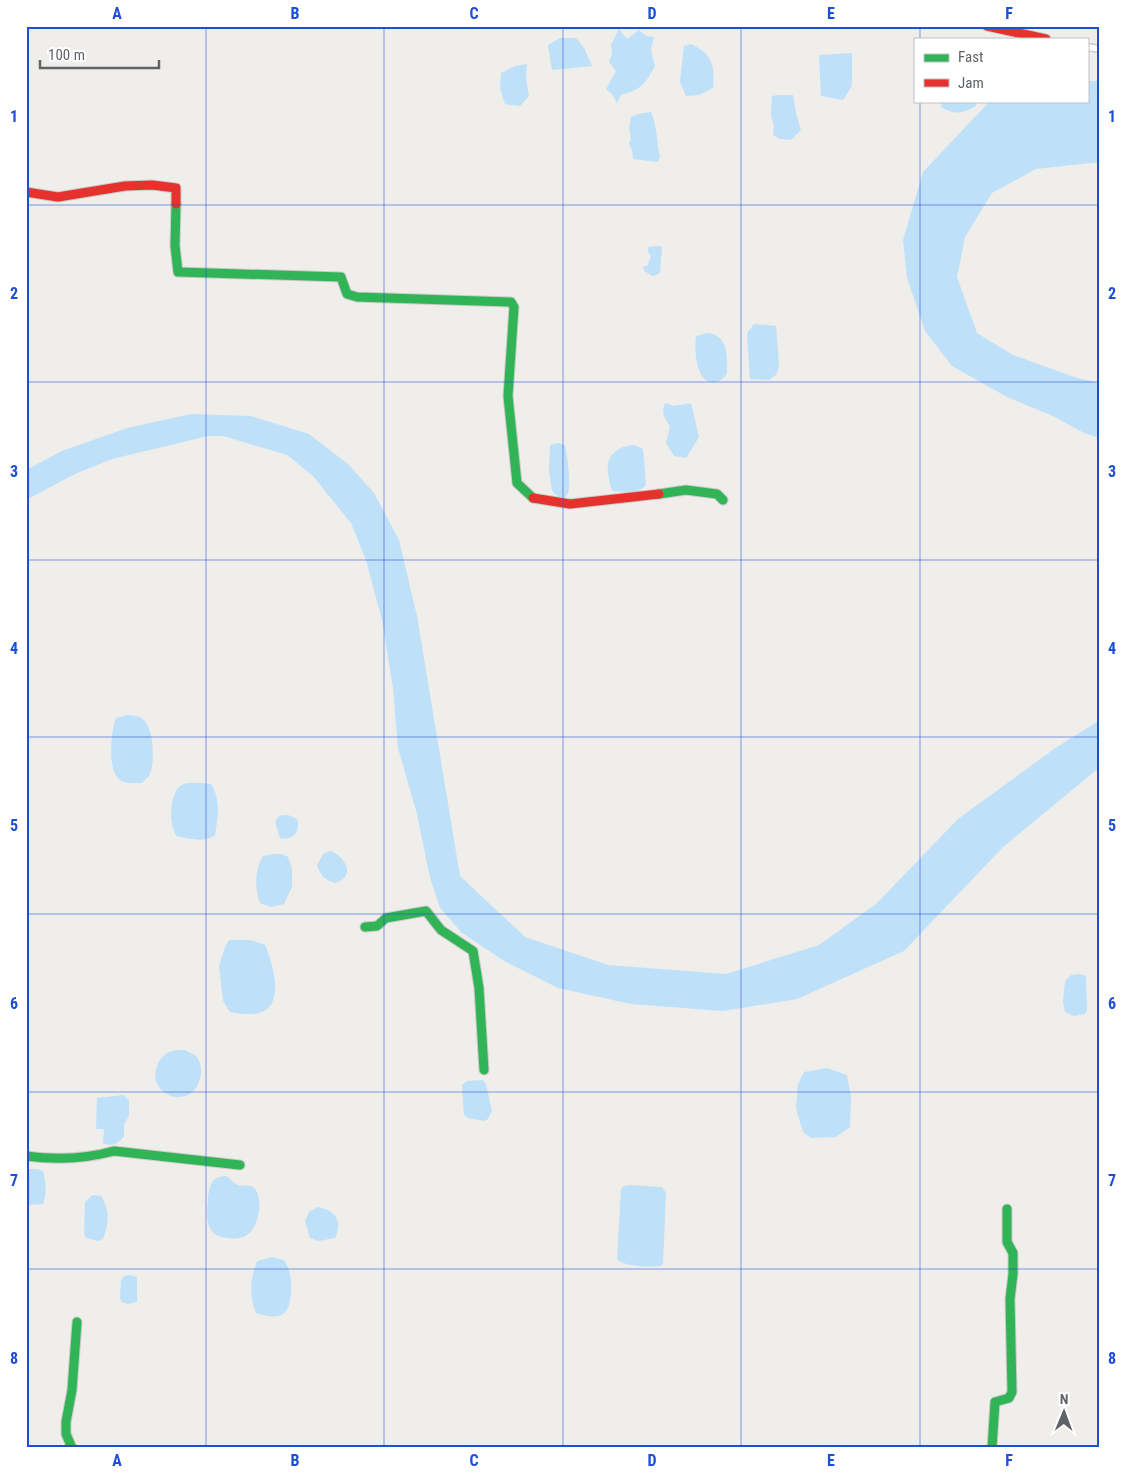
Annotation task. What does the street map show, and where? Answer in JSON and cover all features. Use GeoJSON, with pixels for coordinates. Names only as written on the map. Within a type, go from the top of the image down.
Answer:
{"type":"FeatureCollection","features":[{"type":"Feature","properties":{"kind":"street"},"geometry":{"type":"LineString","coordinates":[[987,26],[1041,38]]}},
{"type":"Feature","properties":{"kind":"street"},"geometry":{"type":"LineString","coordinates":[[26,192],[58,197],[125,186],[152,185],[176,188],[175,246],[178,272],[237,272],[272,276],[341,277],[347,294],[357,297],[512,302],[514,307],[508,396],[518,483],[532,498],[570,504],[686,490],[717,494],[723,500]]}},
{"type":"Feature","properties":{"kind":"street"},"geometry":{"type":"LineString","coordinates":[[366,927],[373,929],[386,918],[426,911],[434,923],[443,931],[471,949],[475,954],[479,990],[484,1070]]}},
{"type":"Feature","properties":{"kind":"street"},"geometry":{"type":"LineString","coordinates":[[26,1156],[51,1159],[96,1156],[114,1151],[240,1164]]}},
{"type":"Feature","properties":{"kind":"street"},"geometry":{"type":"LineString","coordinates":[[992,1448],[995,1402],[1009,1398],[1012,1392],[1010,1299],[1013,1253],[1007,1242],[1007,1209]]}},
{"type":"Feature","properties":{"kind":"street"},"geometry":{"type":"LineString","coordinates":[[72,1448],[66,1434],[66,1428],[72,1390],[77,1322]]}},
{"type":"Feature","properties":{"kind":"water"},"geometry":{"type":"Polygon","coordinates":[[[619,29],[627,39],[639,30],[646,36],[654,37],[651,50],[655,66],[642,85],[634,91],[621,95],[617,103],[612,94],[606,89],[616,71],[609,62],[612,54],[611,45],[619,29]]]}},
{"type":"Feature","properties":{"kind":"water"},"geometry":{"type":"Polygon","coordinates":[[[560,38],[576,38],[584,48],[592,66],[552,70],[548,45],[560,38]]]}},
{"type":"Feature","properties":{"kind":"water"},"geometry":{"type":"Polygon","coordinates":[[[691,44],[704,52],[711,61],[713,88],[699,95],[686,96],[680,82],[684,46],[691,44]]]}},
{"type":"Feature","properties":{"kind":"water"},"geometry":{"type":"Polygon","coordinates":[[[852,53],[852,86],[843,100],[821,96],[819,55],[852,53]]]}},
{"type":"Feature","properties":{"kind":"water"},"geometry":{"type":"Polygon","coordinates":[[[527,64],[526,78],[529,96],[520,106],[505,104],[500,88],[501,73],[515,66],[527,64]]]}},
{"type":"Feature","properties":{"kind":"water"},"geometry":{"type":"Polygon","coordinates":[[[1088,81],[1100,81],[1100,162],[1036,169],[992,193],[965,237],[957,277],[977,333],[1013,355],[1077,378],[1100,383],[1100,438],[1084,433],[1055,417],[1007,397],[952,366],[925,331],[907,278],[903,240],[923,172],[989,102],[1088,102],[1088,81]]]}},
{"type":"Feature","properties":{"kind":"water"},"geometry":{"type":"Polygon","coordinates":[[[793,95],[801,130],[791,140],[780,139],[773,135],[772,96],[793,95]]]}},
{"type":"Feature","properties":{"kind":"water"},"geometry":{"type":"Polygon","coordinates":[[[941,102],[976,102],[976,106],[962,112],[950,111],[941,107],[941,102]]]}},
{"type":"Feature","properties":{"kind":"water"},"geometry":{"type":"Polygon","coordinates":[[[651,112],[656,129],[660,158],[657,162],[633,159],[629,144],[631,139],[629,127],[631,117],[651,112]]]}},
{"type":"Feature","properties":{"kind":"water"},"geometry":{"type":"Polygon","coordinates":[[[648,247],[662,247],[660,273],[653,276],[644,271],[643,267],[648,265],[651,256],[648,252],[648,247]]]}},
{"type":"Feature","properties":{"kind":"water"},"geometry":{"type":"Polygon","coordinates":[[[754,324],[776,326],[779,364],[777,374],[769,380],[750,379],[747,333],[754,324]]]}},
{"type":"Feature","properties":{"kind":"water"},"geometry":{"type":"Polygon","coordinates":[[[707,333],[714,335],[723,342],[726,353],[727,373],[722,379],[715,382],[704,378],[700,372],[696,357],[696,336],[707,333]]]}},
{"type":"Feature","properties":{"kind":"water"},"geometry":{"type":"Polygon","coordinates":[[[665,403],[674,406],[691,403],[699,437],[686,458],[674,456],[666,443],[670,426],[664,415],[665,403]]]}},
{"type":"Feature","properties":{"kind":"water"},"geometry":{"type":"Polygon","coordinates":[[[191,414],[251,416],[309,434],[348,464],[374,493],[399,540],[417,616],[460,876],[525,937],[608,965],[726,974],[819,945],[876,904],[958,819],[1054,749],[1100,720],[1100,767],[1003,847],[904,951],[797,999],[723,1011],[631,1004],[558,988],[504,961],[462,933],[440,908],[430,878],[417,814],[398,748],[393,688],[382,620],[366,560],[351,523],[313,476],[287,455],[223,436],[208,436],[112,459],[75,474],[26,500],[26,470],[62,451],[127,428],[191,414]]]}},
{"type":"Feature","properties":{"kind":"water"},"geometry":{"type":"Polygon","coordinates":[[[558,443],[565,445],[569,479],[567,495],[560,498],[552,491],[549,471],[550,445],[558,443]]]}},
{"type":"Feature","properties":{"kind":"water"},"geometry":{"type":"Polygon","coordinates":[[[634,445],[643,449],[646,485],[635,491],[613,491],[610,484],[608,466],[611,456],[623,447],[634,445]]]}},
{"type":"Feature","properties":{"kind":"water"},"geometry":{"type":"Polygon","coordinates":[[[128,715],[140,717],[145,721],[151,735],[152,768],[142,783],[121,781],[115,774],[111,759],[116,718],[128,715]]]}},
{"type":"Feature","properties":{"kind":"water"},"geometry":{"type":"Polygon","coordinates":[[[184,784],[211,784],[217,802],[218,815],[215,835],[202,840],[177,836],[171,816],[175,792],[184,784]]]}},
{"type":"Feature","properties":{"kind":"water"},"geometry":{"type":"Polygon","coordinates":[[[282,815],[288,815],[297,819],[297,832],[292,837],[280,838],[275,822],[282,815]]]}},
{"type":"Feature","properties":{"kind":"water"},"geometry":{"type":"Polygon","coordinates":[[[330,851],[340,857],[344,862],[347,872],[342,880],[335,883],[323,877],[317,865],[323,854],[330,851]]]}},
{"type":"Feature","properties":{"kind":"water"},"geometry":{"type":"Polygon","coordinates":[[[282,854],[288,857],[292,868],[292,887],[284,904],[271,907],[260,903],[256,880],[258,867],[263,856],[282,854]]]}},
{"type":"Feature","properties":{"kind":"water"},"geometry":{"type":"Polygon","coordinates":[[[229,940],[251,940],[265,945],[271,961],[275,991],[269,1007],[262,1012],[242,1014],[230,1012],[223,1001],[219,966],[229,940]]]}},
{"type":"Feature","properties":{"kind":"water"},"geometry":{"type":"Polygon","coordinates":[[[1079,974],[1086,976],[1087,1010],[1085,1014],[1074,1016],[1065,1012],[1063,1002],[1065,981],[1071,975],[1079,974]]]}},
{"type":"Feature","properties":{"kind":"water"},"geometry":{"type":"Polygon","coordinates":[[[185,1050],[196,1056],[201,1069],[200,1078],[195,1088],[188,1095],[180,1097],[171,1096],[164,1092],[158,1085],[155,1077],[157,1066],[162,1057],[167,1053],[185,1050]]]}},
{"type":"Feature","properties":{"kind":"water"},"geometry":{"type":"Polygon","coordinates":[[[827,1068],[847,1075],[851,1097],[850,1127],[836,1137],[811,1138],[803,1132],[796,1108],[798,1084],[804,1072],[827,1068]]]}},
{"type":"Feature","properties":{"kind":"water"},"geometry":{"type":"Polygon","coordinates":[[[483,1080],[486,1084],[492,1111],[488,1119],[484,1121],[468,1118],[464,1115],[462,1085],[467,1081],[483,1080]]]}},
{"type":"Feature","properties":{"kind":"water"},"geometry":{"type":"Polygon","coordinates":[[[124,1095],[129,1101],[129,1116],[124,1124],[124,1137],[114,1144],[103,1143],[104,1129],[96,1129],[97,1098],[124,1095]]]}},
{"type":"Feature","properties":{"kind":"water"},"geometry":{"type":"Polygon","coordinates":[[[30,1169],[43,1171],[46,1188],[43,1204],[26,1205],[26,1172],[30,1169]]]}},
{"type":"Feature","properties":{"kind":"water"},"geometry":{"type":"Polygon","coordinates":[[[226,1176],[238,1185],[253,1187],[258,1194],[259,1200],[257,1220],[251,1231],[247,1235],[235,1239],[221,1237],[211,1231],[207,1214],[211,1184],[216,1178],[226,1176]]]}},
{"type":"Feature","properties":{"kind":"water"},"geometry":{"type":"Polygon","coordinates":[[[624,1186],[662,1187],[666,1193],[663,1265],[639,1266],[626,1264],[617,1259],[621,1189],[624,1186]]]}},
{"type":"Feature","properties":{"kind":"water"},"geometry":{"type":"Polygon","coordinates":[[[94,1195],[101,1196],[107,1212],[105,1233],[103,1239],[98,1241],[86,1238],[84,1233],[85,1202],[94,1195]]]}},
{"type":"Feature","properties":{"kind":"water"},"geometry":{"type":"Polygon","coordinates":[[[318,1207],[324,1208],[336,1217],[338,1226],[335,1238],[319,1241],[310,1238],[305,1221],[309,1212],[318,1207]]]}},
{"type":"Feature","properties":{"kind":"water"},"geometry":{"type":"Polygon","coordinates":[[[272,1257],[284,1260],[291,1281],[289,1306],[286,1311],[278,1316],[256,1313],[252,1300],[251,1287],[257,1261],[272,1257]]]}},
{"type":"Feature","properties":{"kind":"water"},"geometry":{"type":"Polygon","coordinates":[[[124,1276],[137,1277],[137,1302],[128,1304],[122,1302],[120,1298],[121,1280],[124,1276]]]}},
{"type":"Feature","properties":{"kind":"traffic: fast"},"geometry":{"type":"LineString","coordinates":[[176,204],[175,246],[178,272],[341,277],[347,294],[357,297],[511,302],[514,307],[508,396],[517,483],[533,498]]}},
{"type":"Feature","properties":{"kind":"traffic: fast"},"geometry":{"type":"LineString","coordinates":[[659,494],[686,490],[717,494],[723,500]]}},
{"type":"Feature","properties":{"kind":"traffic: fast"},"geometry":{"type":"LineString","coordinates":[[365,927],[377,926],[386,918],[426,911],[441,930],[473,951],[479,988],[484,1070]]}},
{"type":"Feature","properties":{"kind":"traffic: fast"},"geometry":{"type":"LineString","coordinates":[[26,1156],[70,1158],[114,1151],[240,1165]]}},
{"type":"Feature","properties":{"kind":"traffic: fast"},"geometry":{"type":"LineString","coordinates":[[992,1448],[995,1402],[1009,1398],[1012,1392],[1010,1299],[1013,1253],[1007,1242],[1007,1209]]}},
{"type":"Feature","properties":{"kind":"traffic: fast"},"geometry":{"type":"LineString","coordinates":[[72,1448],[66,1434],[66,1422],[72,1390],[77,1322]]}},
{"type":"Feature","properties":{"kind":"traffic: jam"},"geometry":{"type":"LineString","coordinates":[[987,26],[1041,38]]}},
{"type":"Feature","properties":{"kind":"traffic: jam"},"geometry":{"type":"LineString","coordinates":[[26,192],[58,197],[125,186],[152,185],[176,188],[176,204]]}},
{"type":"Feature","properties":{"kind":"traffic: jam"},"geometry":{"type":"LineString","coordinates":[[533,498],[570,504],[659,494]]}}]}
